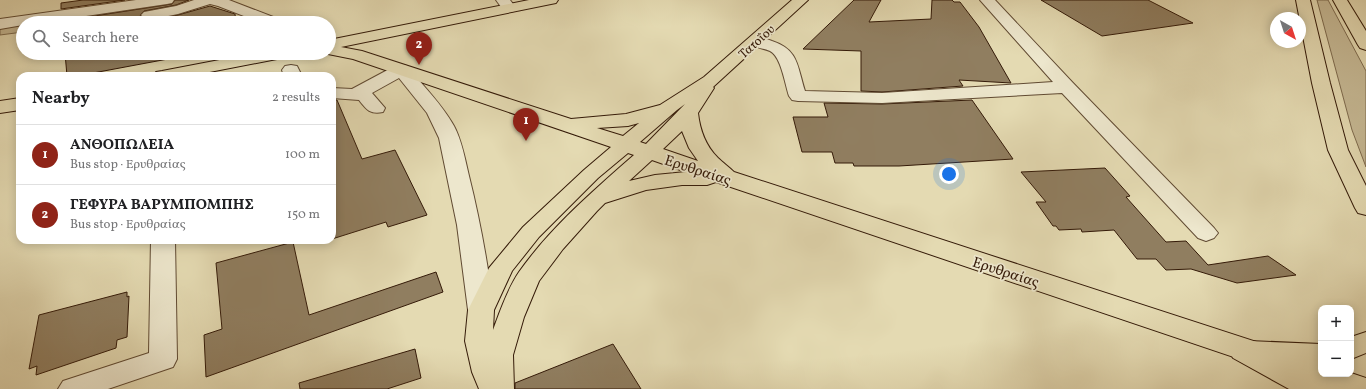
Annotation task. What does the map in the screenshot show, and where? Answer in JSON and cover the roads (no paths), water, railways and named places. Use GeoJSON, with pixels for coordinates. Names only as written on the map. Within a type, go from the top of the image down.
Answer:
{"type":"FeatureCollection","features":[{"type":"Feature","properties":{"kind":"main road"},"geometry":{"type":"LineString","coordinates":[[336,43],[506,4],[551,0]]}},
{"type":"Feature","properties":{"kind":"main road","name":"Τατοΐου"},"geometry":{"type":"LineString","coordinates":[[624,145],[679,109],[801,0]]}},
{"type":"Feature","properties":{"kind":"main road"},"geometry":{"type":"LineString","coordinates":[[1303,0],[1321,83],[1338,150],[1366,208]]}},
{"type":"Feature","properties":{"kind":"main road"},"geometry":{"type":"LineString","coordinates":[[1340,0],[1366,45]]}},
{"type":"Feature","properties":{"kind":"main road","name":"Ερυθραίας"},"geometry":{"type":"LineString","coordinates":[[336,51],[356,55],[734,182],[1364,389]]}},
{"type":"Feature","properties":{"kind":"main road"},"geometry":{"type":"LineString","coordinates":[[183,72],[245,60]]}},
{"type":"Feature","properties":{"kind":"main road"},"geometry":{"type":"LineString","coordinates":[[0,108],[16,105]]}},
{"type":"Feature","properties":{"kind":"main road"},"geometry":{"type":"LineString","coordinates":[[563,125],[628,120],[679,109],[689,124],[691,135],[698,147],[719,171],[734,182]]}},
{"type":"Feature","properties":{"kind":"main road","name":"Τατοΐου"},"geometry":{"type":"LineString","coordinates":[[648,153],[679,109]]}},
{"type":"Feature","properties":{"kind":"main road"},"geometry":{"type":"LineString","coordinates":[[494,389],[486,372],[479,341],[481,310],[501,268],[531,232],[591,174],[624,145]]}},
{"type":"Feature","properties":{"kind":"main road","name":"Ερυθραίας"},"geometry":{"type":"LineString","coordinates":[[499,389],[499,355],[512,317],[528,278],[555,243],[589,206],[648,153]]}},
{"type":"Feature","properties":{"kind":"main road"},"geometry":{"type":"LineString","coordinates":[[589,206],[615,193],[643,184],[673,179],[704,179],[734,182]]}},
{"type":"Feature","properties":{"kind":"main road"},"geometry":{"type":"LineString","coordinates":[[1354,347],[1366,342]]}},
{"type":"Feature","properties":{"kind":"main road"},"geometry":{"type":"LineString","coordinates":[[1243,350],[1293,354],[1318,354]]}},
{"type":"Feature","properties":{"kind":"main road"},"geometry":{"type":"LineString","coordinates":[[1243,350],[1315,389]]}},
{"type":"Feature","properties":{"kind":"street"},"geometry":{"type":"LineString","coordinates":[[50,16],[167,0]]}},
{"type":"Feature","properties":{"kind":"street"},"geometry":{"type":"LineString","coordinates":[[139,16],[178,10],[209,0],[221,2],[258,16]]}},
{"type":"Feature","properties":{"kind":"street"},"geometry":{"type":"LineString","coordinates":[[987,0],[1067,87],[1206,233]]}},
{"type":"Feature","properties":{"kind":"street"},"geometry":{"type":"LineString","coordinates":[[0,24],[16,21]]}},
{"type":"Feature","properties":{"kind":"street"},"geometry":{"type":"LineString","coordinates":[[0,37],[16,34]]}},
{"type":"Feature","properties":{"kind":"street"},"geometry":{"type":"LineString","coordinates":[[756,41],[776,48],[785,54],[798,96],[882,98],[1067,87]]}},
{"type":"Feature","properties":{"kind":"street"},"geometry":{"type":"LineString","coordinates":[[356,94],[401,70],[436,113],[444,126],[451,146],[468,216],[481,310]]}},
{"type":"Feature","properties":{"kind":"street"},"geometry":{"type":"LineString","coordinates":[[336,93],[364,95],[376,108]]}},
{"type":"Feature","properties":{"kind":"street"},"geometry":{"type":"LineString","coordinates":[[73,389],[163,359],[164,244]]}},
{"type":"Feature","properties":{"kind":"place","name":"ΓΕΦΥΡΑ ΒΑΡΥΜΠΟΜΠΗΣ"},"geometry":{"type":"Point","coordinates":[419,65]}},
{"type":"Feature","properties":{"kind":"place","name":"ΑΝΘΟΠΩΛΕΙΑ"},"geometry":{"type":"Point","coordinates":[526,141]}}]}
